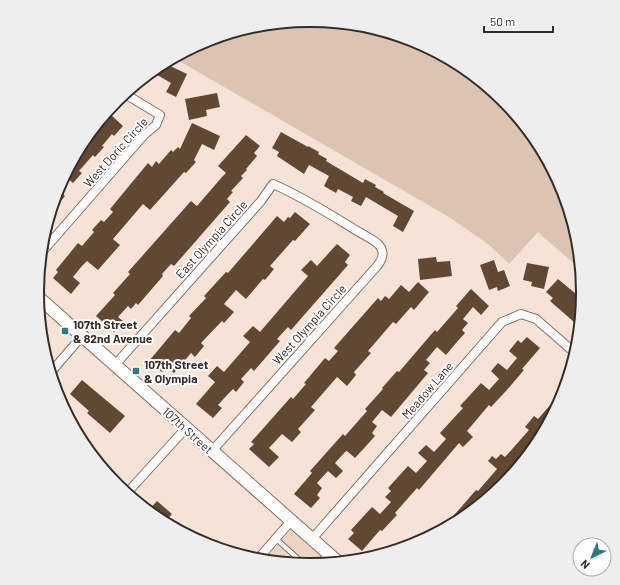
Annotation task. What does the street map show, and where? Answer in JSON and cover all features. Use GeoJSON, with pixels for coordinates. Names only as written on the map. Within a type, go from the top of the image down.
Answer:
{"type":"FeatureCollection","features":[{"type":"Feature","properties":{"kind":"street","name":"West Doric Circle"},"geometry":{"type":"LineString","coordinates":[[50,243],[144,135],[156,125],[160,115],[130,98]]}},
{"type":"Feature","properties":{"kind":"street","name":"East Olympia Circle"},"geometry":{"type":"LineString","coordinates":[[115,365],[261,201],[273,184],[290,191],[340,220]]}},
{"type":"Feature","properties":{"kind":"street","name":"West Olympia Circle"},"geometry":{"type":"LineString","coordinates":[[212,451],[382,259],[383,253],[379,245],[340,220]]}},
{"type":"Feature","properties":{"kind":"street","name":"107th Street"},"geometry":{"type":"LineString","coordinates":[[45,303],[332,557]]}},
{"type":"Feature","properties":{"kind":"street","name":"Meadow Lane"},"geometry":{"type":"LineString","coordinates":[[312,539],[502,322],[521,314],[536,319],[569,348]]}},
{"type":"Feature","properties":{"kind":"street"},"geometry":{"type":"LineString","coordinates":[[56,367],[82,336]]}},
{"type":"Feature","properties":{"kind":"street"},"geometry":{"type":"LineString","coordinates":[[131,488],[186,428]]}},
{"type":"Feature","properties":{"kind":"street"},"geometry":{"type":"LineString","coordinates":[[262,554],[291,521]]}},
{"type":"Feature","properties":{"kind":"lane"},"geometry":{"type":"LineString","coordinates":[[275,538],[297,557]]}},
{"type":"Feature","properties":{"kind":"lane"},"geometry":{"type":"LineString","coordinates":[[324,557],[327,553]]}},
{"type":"Feature","properties":{"kind":"shaded area"},"geometry":{"type":"Polygon","coordinates":[[[310,27],[345,29],[362,32],[395,41],[427,54],[458,72],[485,93],[510,117],[531,145],[548,175],[561,207],[570,241],[574,263],[538,232],[509,264],[488,244],[449,217],[180,61],[208,47],[241,36],[275,29],[310,27]]]}},
{"type":"Feature","properties":{"kind":"shaded area"},"geometry":{"type":"Polygon","coordinates":[[[293,528],[325,557],[310,558],[269,555],[293,528]]]}},
{"type":"Feature","properties":{"kind":"building"},"geometry":{"type":"Polygon","coordinates":[[[171,66],[187,74],[176,97],[166,92],[171,83],[158,75],[171,66]]]}},
{"type":"Feature","properties":{"kind":"building"},"geometry":{"type":"Polygon","coordinates":[[[217,93],[220,107],[206,110],[207,116],[189,120],[185,99],[217,93]]]}},
{"type":"Feature","properties":{"kind":"building"},"geometry":{"type":"Polygon","coordinates":[[[112,115],[123,126],[114,136],[112,134],[102,146],[104,147],[95,157],[93,155],[79,171],[82,173],[73,183],[70,180],[80,160],[89,145],[112,115]]]}},
{"type":"Feature","properties":{"kind":"building"},"geometry":{"type":"Polygon","coordinates":[[[192,123],[220,136],[214,150],[202,144],[194,160],[196,162],[186,173],[184,172],[150,210],[143,204],[113,239],[120,245],[98,270],[87,261],[82,266],[73,277],[80,283],[71,294],[53,278],[58,272],[56,270],[78,243],[82,246],[94,232],[92,230],[101,220],[104,222],[113,212],[110,209],[148,163],[152,167],[156,161],[159,164],[171,150],[173,152],[178,147],[180,149],[192,123]]]}},
{"type":"Feature","properties":{"kind":"building"},"geometry":{"type":"Polygon","coordinates":[[[281,132],[319,152],[318,154],[327,159],[326,161],[363,183],[365,179],[376,185],[375,187],[384,192],[383,193],[414,211],[403,232],[393,226],[398,216],[366,197],[361,206],[351,201],[353,197],[338,189],[336,193],[324,186],[329,176],[309,165],[304,174],[277,156],[279,152],[272,148],[281,132]]]}},
{"type":"Feature","properties":{"kind":"building"},"geometry":{"type":"Polygon","coordinates":[[[246,135],[260,146],[254,153],[257,156],[241,176],[243,178],[231,191],[233,192],[227,199],[230,202],[174,266],[171,264],[162,274],[163,276],[138,305],[136,303],[131,309],[128,306],[118,317],[124,322],[114,332],[96,316],[115,295],[113,293],[130,274],[128,272],[191,201],[197,206],[226,173],[218,166],[246,135]]]}},
{"type":"Feature","properties":{"kind":"building"},"geometry":{"type":"Polygon","coordinates":[[[295,212],[310,224],[295,241],[293,240],[270,266],[274,269],[265,280],[263,279],[246,299],[236,290],[224,304],[234,312],[224,323],[222,321],[201,343],[204,346],[195,357],[191,353],[174,373],[167,367],[162,372],[149,361],[175,330],[179,333],[191,318],[189,316],[206,298],[204,296],[226,272],[228,273],[277,216],[284,222],[295,212]]]}},
{"type":"Feature","properties":{"kind":"building"},"geometry":{"type":"Polygon","coordinates":[[[337,244],[350,255],[345,262],[348,265],[291,330],[288,327],[277,339],[280,341],[254,371],[251,368],[241,379],[244,382],[236,392],[233,389],[218,405],[222,408],[213,418],[196,404],[215,382],[208,376],[217,366],[224,372],[250,342],[243,336],[253,326],[260,332],[308,276],[301,270],[311,260],[317,266],[337,244]]]}},
{"type":"Feature","properties":{"kind":"building"},"geometry":{"type":"Polygon","coordinates":[[[436,257],[437,262],[450,261],[452,276],[420,280],[418,259],[436,257]]]}},
{"type":"Feature","properties":{"kind":"building"},"geometry":{"type":"Polygon","coordinates":[[[494,260],[498,272],[504,270],[510,286],[498,291],[497,287],[489,290],[480,265],[494,260]]]}},
{"type":"Feature","properties":{"kind":"building"},"geometry":{"type":"Polygon","coordinates":[[[527,263],[549,267],[544,289],[531,286],[532,282],[523,280],[527,263]]]}},
{"type":"Feature","properties":{"kind":"building"},"geometry":{"type":"Polygon","coordinates":[[[558,279],[576,294],[574,322],[550,301],[553,298],[546,292],[558,279]]]}},
{"type":"Feature","properties":{"kind":"building"},"geometry":{"type":"Polygon","coordinates":[[[418,282],[429,292],[414,310],[411,307],[396,324],[393,322],[368,351],[371,353],[354,372],[356,375],[347,386],[337,377],[311,407],[315,410],[298,429],[301,432],[292,442],[282,434],[269,448],[279,457],[269,467],[249,449],[254,444],[251,442],[291,397],[293,399],[325,358],[329,361],[338,351],[334,348],[378,298],[381,301],[385,296],[389,299],[401,285],[409,292],[418,282]]]}},
{"type":"Feature","properties":{"kind":"building"},"geometry":{"type":"Polygon","coordinates":[[[471,289],[489,306],[481,315],[473,307],[463,319],[468,323],[462,330],[465,333],[446,355],[437,347],[426,360],[430,363],[424,370],[428,373],[391,417],[382,410],[372,422],[377,426],[372,433],[375,436],[355,458],[347,451],[345,452],[335,463],[343,471],[336,478],[328,471],[317,483],[322,488],[317,495],[320,498],[311,508],[294,494],[312,473],[310,471],[343,434],[345,436],[367,411],[365,409],[397,371],[399,372],[435,330],[437,332],[458,308],[456,306],[471,289]]]}},
{"type":"Feature","properties":{"kind":"building"},"geometry":{"type":"Polygon","coordinates":[[[527,337],[540,348],[506,391],[491,407],[489,405],[467,431],[473,437],[463,447],[459,443],[419,490],[417,488],[395,513],[397,515],[382,531],[380,530],[362,551],[348,539],[354,533],[351,530],[372,507],[380,514],[391,502],[385,497],[391,491],[388,488],[408,466],[416,473],[427,461],[418,453],[426,445],[434,452],[446,439],[440,433],[463,408],[460,406],[481,383],[489,390],[499,379],[491,371],[498,363],[507,370],[517,358],[509,351],[518,340],[521,343],[527,337]]]}},
{"type":"Feature","properties":{"kind":"building"},"geometry":{"type":"Polygon","coordinates":[[[82,380],[125,416],[110,433],[87,413],[89,411],[70,394],[82,380]]]}},
{"type":"Feature","properties":{"kind":"building"},"geometry":{"type":"Polygon","coordinates":[[[550,405],[531,440],[510,468],[472,503],[454,516],[497,469],[488,461],[492,456],[496,459],[501,454],[505,457],[529,430],[525,427],[534,416],[538,419],[550,405]]]}},
{"type":"Feature","properties":{"kind":"building"},"geometry":{"type":"Polygon","coordinates":[[[157,501],[172,514],[169,517],[152,506],[157,501]]]}},
{"type":"Feature","properties":{"kind":"place","name":"107th Street & 82nd Avenue"},"geometry":{"type":"Point","coordinates":[65,331]}},
{"type":"Feature","properties":{"kind":"place","name":"107th Street & Olympia"},"geometry":{"type":"Point","coordinates":[136,371]}}]}
